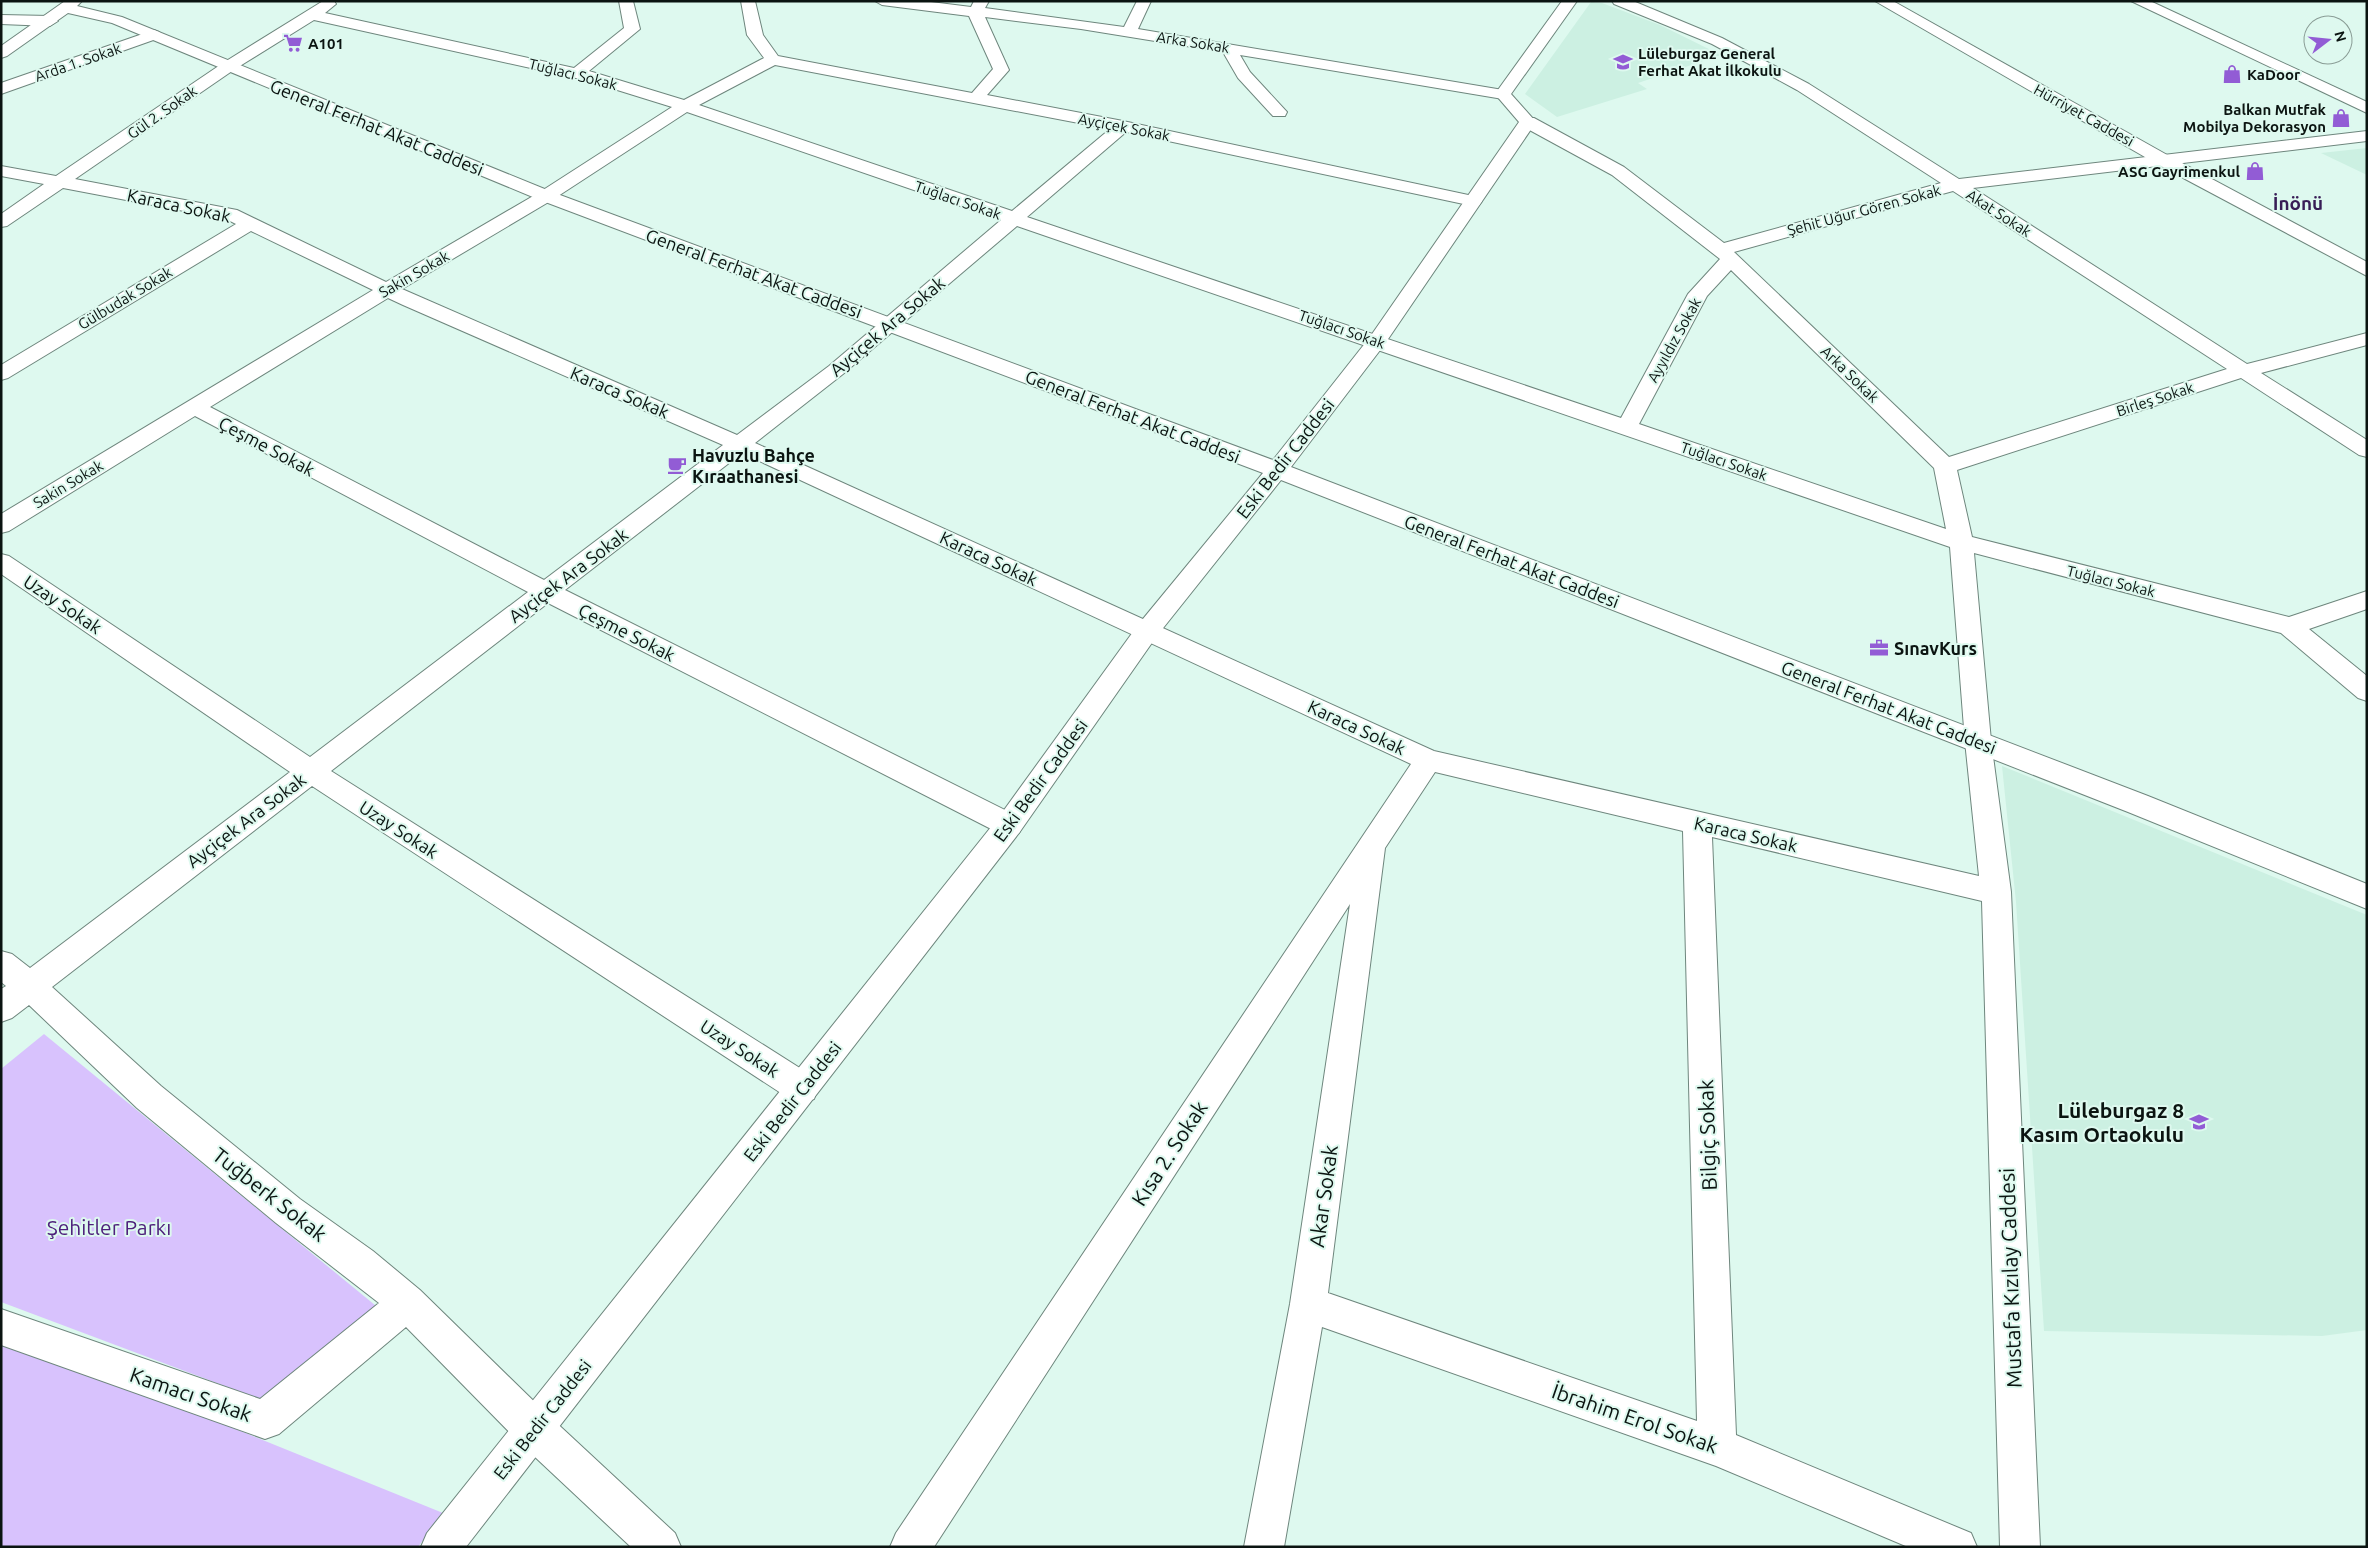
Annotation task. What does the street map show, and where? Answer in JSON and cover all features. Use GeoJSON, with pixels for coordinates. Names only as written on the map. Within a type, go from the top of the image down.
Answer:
{"type":"FeatureCollection","features":[{"type":"Feature","properties":{"kind":"main road","name":"Gül 2. Sokak"},"geometry":{"type":"LineString","coordinates":[[1,222],[316,8],[333,1]]}},
{"type":"Feature","properties":{"kind":"main road"},"geometry":{"type":"LineString","coordinates":[[577,73],[632,29],[626,1]]}},
{"type":"Feature","properties":{"kind":"main road"},"geometry":{"type":"LineString","coordinates":[[748,1],[755,35],[773,60]]}},
{"type":"Feature","properties":{"kind":"main road","name":"Arka Sokak"},"geometry":{"type":"LineString","coordinates":[[882,1],[978,7],[1503,94]]}},
{"type":"Feature","properties":{"kind":"main road"},"geometry":{"type":"LineString","coordinates":[[1129,31],[1144,1]]}},
{"type":"Feature","properties":{"kind":"main road"},"geometry":{"type":"LineString","coordinates":[[1528,122],[1503,94],[1570,1]]}},
{"type":"Feature","properties":{"kind":"main road","name":"Akat Sokak"},"geometry":{"type":"LineString","coordinates":[[1619,1],[1717,41],[1803,87],[2367,450]]}},
{"type":"Feature","properties":{"kind":"main road","name":"Hürriyet Caddesi"},"geometry":{"type":"LineString","coordinates":[[1882,1],[2163,160],[2367,270]]}},
{"type":"Feature","properties":{"kind":"main road"},"geometry":{"type":"LineString","coordinates":[[2138,1],[2367,108]]}},
{"type":"Feature","properties":{"kind":"main road"},"geometry":{"type":"LineString","coordinates":[[2172,1],[2336,77]]}},
{"type":"Feature","properties":{"kind":"main road"},"geometry":{"type":"LineString","coordinates":[[976,98],[1001,70],[978,7]]}},
{"type":"Feature","properties":{"kind":"main road","name":"Tuğlacı Sokak"},"geometry":{"type":"LineString","coordinates":[[316,8],[577,73],[685,106],[1961,542],[2289,626]]}},
{"type":"Feature","properties":{"kind":"main road"},"geometry":{"type":"LineString","coordinates":[[1,53],[64,10]]}},
{"type":"Feature","properties":{"kind":"main road","name":"General Ferhat Akat Caddesi"},"geometry":{"type":"LineString","coordinates":[[1,19],[64,10],[117,20],[546,196],[1277,470],[1978,741],[2367,897]]}},
{"type":"Feature","properties":{"kind":"main road","name":"Arda 1. Sokak"},"geometry":{"type":"LineString","coordinates":[[1,89],[154,35]]}},
{"type":"Feature","properties":{"kind":"main road"},"geometry":{"type":"LineString","coordinates":[[1228,48],[1244,75],[1279,112]]}},
{"type":"Feature","properties":{"kind":"main road","name":"Ayçiçek Sokak"},"geometry":{"type":"LineString","coordinates":[[773,60],[1122,126],[1473,202]]}},
{"type":"Feature","properties":{"kind":"main road","name":"Sakin Sokak"},"geometry":{"type":"LineString","coordinates":[[1,525],[387,290],[546,196],[685,106],[773,60]]}},
{"type":"Feature","properties":{"kind":"main road","name":"Arka Sokak"},"geometry":{"type":"LineString","coordinates":[[1528,122],[1618,171],[1725,254],[1945,466]]}},
{"type":"Feature","properties":{"kind":"main road","name":"Eski Bedir Caddesi"},"geometry":{"type":"LineString","coordinates":[[441,1547],[1009,825],[1147,631],[1277,470],[1377,341],[1528,122]]}},
{"type":"Feature","properties":{"kind":"main road","name":"Ayçiçek Ara Sokak"},"geometry":{"type":"LineString","coordinates":[[1,1008],[836,370],[1122,126]]}},
{"type":"Feature","properties":{"kind":"main road","name":"Şehit Uğur Gören Sokak"},"geometry":{"type":"LineString","coordinates":[[1725,254],[1955,185],[2367,136]]}},
{"type":"Feature","properties":{"kind":"main road","name":"Karaca Sokak"},"geometry":{"type":"LineString","coordinates":[[1,171],[231,214],[387,290],[740,444],[1428,760],[1996,892]]}},
{"type":"Feature","properties":{"kind":"main road","name":"Gülbudak Sokak"},"geometry":{"type":"LineString","coordinates":[[1,374],[250,223]]}},
{"type":"Feature","properties":{"kind":"main road","name":"Ayyıldız Sokak"},"geometry":{"type":"LineString","coordinates":[[1626,428],[1698,294],[1725,254]]}},
{"type":"Feature","properties":{"kind":"main road","name":"Birleş Sokak"},"geometry":{"type":"LineString","coordinates":[[1945,466],[2243,371],[2367,339]]}},
{"type":"Feature","properties":{"kind":"main road","name":"Çeşme Sokak"},"geometry":{"type":"LineString","coordinates":[[194,407],[547,591],[1009,825]]}},
{"type":"Feature","properties":{"kind":"main road"},"geometry":{"type":"LineString","coordinates":[[1945,466],[1961,542],[1978,741]]}},
{"type":"Feature","properties":{"kind":"main road","name":"Uzay Sokak"},"geometry":{"type":"LineString","coordinates":[[1,562],[310,771],[802,1088]]}},
{"type":"Feature","properties":{"kind":"main road"},"geometry":{"type":"LineString","coordinates":[[2289,626],[2367,600]]}},
{"type":"Feature","properties":{"kind":"main road"},"geometry":{"type":"LineString","coordinates":[[2289,626],[2367,691]]}},
{"type":"Feature","properties":{"kind":"main road","name":"Mustafa Kızılay Caddesi"},"geometry":{"type":"LineString","coordinates":[[1978,741],[1996,892],[2020,1547]]}},
{"type":"Feature","properties":{"kind":"main road","name":"Kısa 2. Sokak"},"geometry":{"type":"LineString","coordinates":[[910,1547],[1428,760]]}},
{"type":"Feature","properties":{"kind":"main road","name":"Bilgiç Sokak"},"geometry":{"type":"LineString","coordinates":[[1697,823],[1717,1447]]}},
{"type":"Feature","properties":{"kind":"main road","name":"Akar Sokak"},"geometry":{"type":"LineString","coordinates":[[1264,1547],[1308,1304],[1372,844]]}},
{"type":"Feature","properties":{"kind":"main road","name":"Tuğberk Sokak"},"geometry":{"type":"LineString","coordinates":[[1,964],[30,986],[149,1097],[288,1211],[360,1264],[407,1304],[534,1429],[661,1547]]}},
{"type":"Feature","properties":{"kind":"main road","name":"Kamacı Sokak"},"geometry":{"type":"LineString","coordinates":[[1,1327],[265,1420],[407,1304]]}},
{"type":"Feature","properties":{"kind":"main road","name":"İbrahim Erol Sokak"},"geometry":{"type":"LineString","coordinates":[[1308,1304],[1717,1447],[1957,1547]]}},
{"type":"Feature","properties":{"kind":"shaded area","name":"Lüleburgaz General Ferhat Akat İlkokulu"},"geometry":{"type":"Polygon","coordinates":[[[1591,2],[1602,3],[1660,25],[1721,55],[1638,83],[1647,89],[1557,117],[1525,94],[1591,2]]]}},
{"type":"Feature","properties":{"kind":"shaded area"},"geometry":{"type":"Polygon","coordinates":[[[2367,148],[2367,175],[2321,153],[2367,148]]]}},
{"type":"Feature","properties":{"kind":"shaded area","name":"Lüleburgaz 8 Kasım Ortaokulu"},"geometry":{"type":"Polygon","coordinates":[[[2002,766],[2367,915],[2367,1330],[2322,1336],[2044,1331],[2016,902],[2002,766]]]}},
{"type":"Feature","properties":{"kind":"green space","name":"Şehitler Parkı"},"geometry":{"type":"Polygon","coordinates":[[[44,1034],[381,1310],[265,1401],[1,1302],[1,1069],[44,1034]]]}},
{"type":"Feature","properties":{"kind":"green space"},"geometry":{"type":"Polygon","coordinates":[[[1,1336],[16,1340],[443,1513],[418,1547],[1,1547],[1,1336]]]}},
{"type":"Feature","properties":{"kind":"place","name":"A101"},"geometry":{"type":"Point","coordinates":[293,43]}},
{"type":"Feature","properties":{"kind":"place","name":"Lüleburgaz General Ferhat Akat İlkokulu"},"geometry":{"type":"Point","coordinates":[1623,62]}},
{"type":"Feature","properties":{"kind":"place","name":"KaDoor"},"geometry":{"type":"Point","coordinates":[2232,74]}},
{"type":"Feature","properties":{"kind":"place","name":"Balkan Mutfak Mobilya Dekorasyon"},"geometry":{"type":"Point","coordinates":[2341,118]}},
{"type":"Feature","properties":{"kind":"place","name":"ASG Gayrimenkul"},"geometry":{"type":"Point","coordinates":[2255,171]}},
{"type":"Feature","properties":{"kind":"place","name":"Havuzlu Bahçe Kıraathanesi"},"geometry":{"type":"Point","coordinates":[677,465]}},
{"type":"Feature","properties":{"kind":"place","name":"SınavKurs"},"geometry":{"type":"Point","coordinates":[1879,648]}},
{"type":"Feature","properties":{"kind":"place","name":"Lüleburgaz 8 Kasım Ortaokulu"},"geometry":{"type":"Point","coordinates":[2199,1122]}},
{"type":"Feature","properties":{"kind":"district","name":"İnönü"},"geometry":{"type":"Point","coordinates":[2298,203]}}]}
